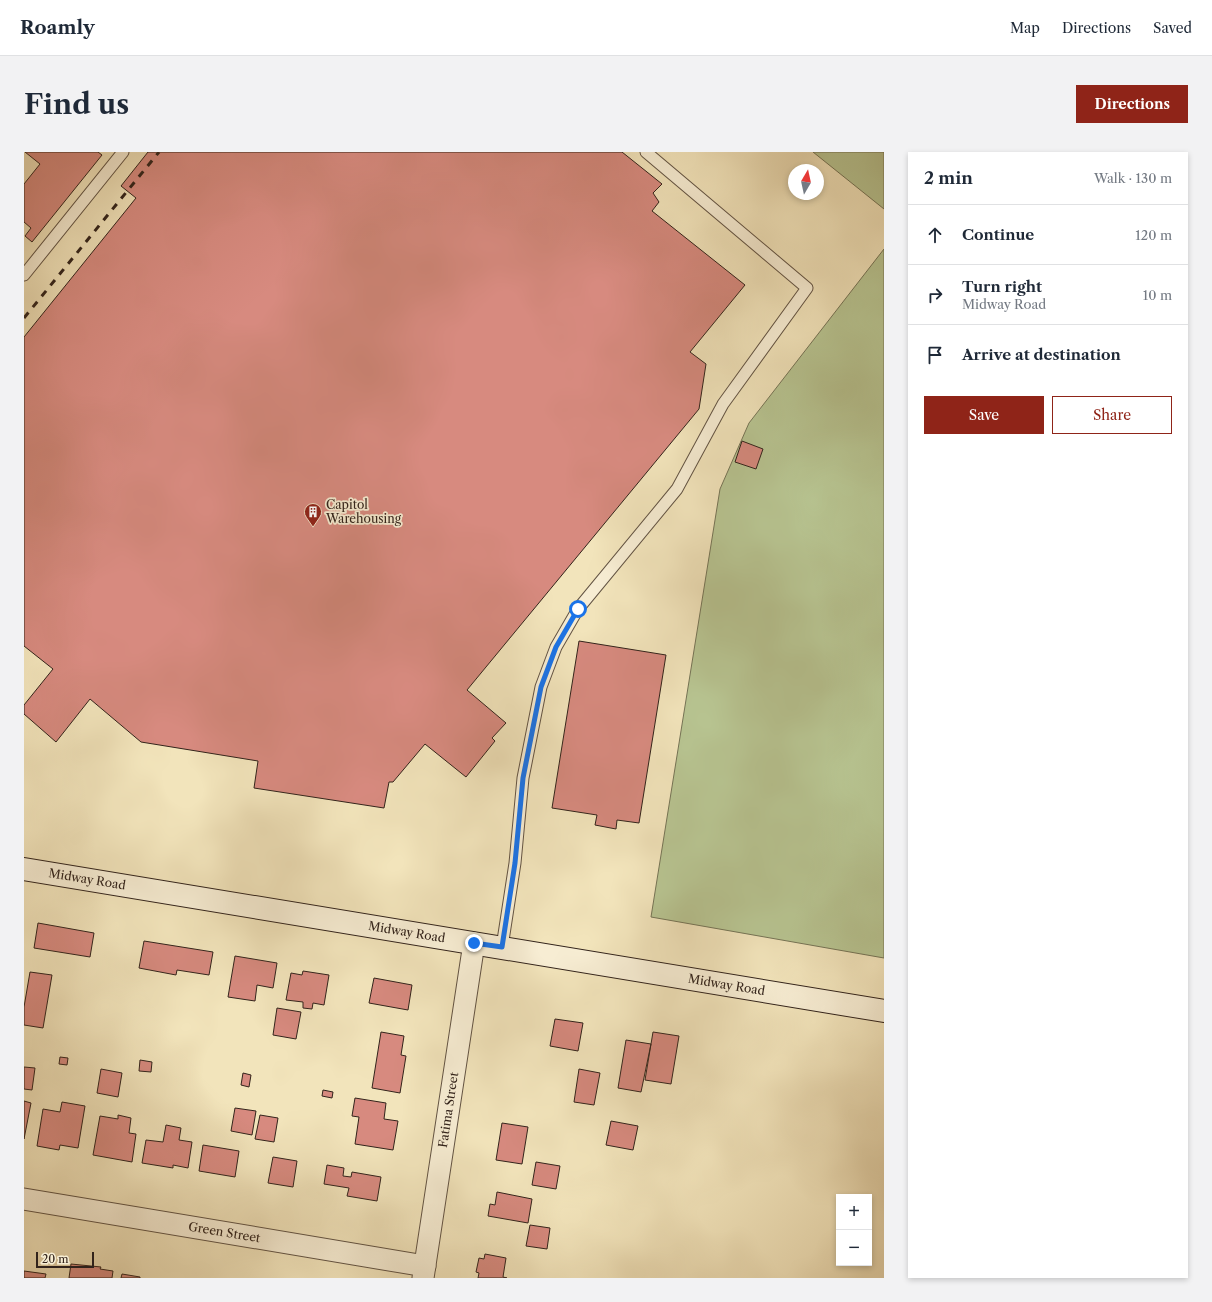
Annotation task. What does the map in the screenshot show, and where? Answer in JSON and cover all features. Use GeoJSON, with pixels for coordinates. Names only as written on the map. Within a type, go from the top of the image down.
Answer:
{"type":"FeatureCollection","features":[{"type":"Feature","properties":{"kind":"main road","name":"Midway Road"},"geometry":{"type":"LineString","coordinates":[[24,869],[884,1011]]}},
{"type":"Feature","properties":{"kind":"street","name":"Fatima Street"},"geometry":{"type":"LineString","coordinates":[[424,1272],[474,943]]}},
{"type":"Feature","properties":{"kind":"street","name":"Green Street"},"geometry":{"type":"LineString","coordinates":[[24,1199],[424,1272]]}},
{"type":"Feature","properties":{"kind":"lane"},"geometry":{"type":"LineString","coordinates":[[24,275],[123,152]]}},
{"type":"Feature","properties":{"kind":"lane"},"geometry":{"type":"LineString","coordinates":[[502,947],[515,863],[523,778],[541,687],[556,647],[578,609],[677,489],[723,404],[807,288],[646,152]]}},
{"type":"Feature","properties":{"kind":"green space"},"geometry":{"type":"Polygon","coordinates":[[[813,152],[884,152],[884,209],[813,152]]]}},
{"type":"Feature","properties":{"kind":"green space"},"geometry":{"type":"Polygon","coordinates":[[[884,249],[884,958],[651,917],[720,489],[749,423],[884,249]]]}},
{"type":"Feature","properties":{"kind":"building"},"geometry":{"type":"Polygon","coordinates":[[[25,152],[98,152],[102,155],[32,242],[25,236],[31,228],[24,222],[24,184],[40,164],[25,152]]]}},
{"type":"Feature","properties":{"kind":"building","name":"Capitol Warehousing"},"geometry":{"type":"Polygon","coordinates":[[[148,152],[622,152],[662,184],[653,193],[659,202],[652,211],[745,285],[690,352],[706,364],[699,409],[467,690],[506,723],[492,738],[495,741],[466,777],[425,744],[393,782],[389,782],[384,808],[254,788],[258,761],[141,742],[90,699],[56,742],[24,714],[24,705],[53,669],[24,646],[24,337],[136,198],[121,186],[148,152]]]}},
{"type":"Feature","properties":{"kind":"building"},"geometry":{"type":"Polygon","coordinates":[[[742,441],[763,449],[756,469],[735,462],[742,441]]]}},
{"type":"Feature","properties":{"kind":"building"},"geometry":{"type":"Polygon","coordinates":[[[579,641],[666,655],[639,823],[617,820],[616,829],[595,825],[597,815],[552,808],[579,641]]]}},
{"type":"Feature","properties":{"kind":"building"},"geometry":{"type":"Polygon","coordinates":[[[38,923],[94,933],[90,957],[34,948],[38,923]]]}},
{"type":"Feature","properties":{"kind":"building"},"geometry":{"type":"Polygon","coordinates":[[[144,941],[213,952],[209,975],[177,970],[176,975],[139,968],[144,941]]]}},
{"type":"Feature","properties":{"kind":"building"},"geometry":{"type":"Polygon","coordinates":[[[235,956],[277,963],[273,988],[257,985],[255,1001],[228,997],[235,956]]]}},
{"type":"Feature","properties":{"kind":"building"},"geometry":{"type":"Polygon","coordinates":[[[303,971],[329,975],[324,1005],[313,1003],[312,1009],[303,1008],[303,1002],[286,1000],[291,973],[302,975],[303,971]]]}},
{"type":"Feature","properties":{"kind":"building"},"geometry":{"type":"Polygon","coordinates":[[[30,972],[52,975],[43,1028],[24,1025],[24,1007],[30,972]]]}},
{"type":"Feature","properties":{"kind":"building"},"geometry":{"type":"Polygon","coordinates":[[[374,978],[412,985],[408,1010],[369,1003],[374,978]]]}},
{"type":"Feature","properties":{"kind":"building"},"geometry":{"type":"Polygon","coordinates":[[[277,1008],[301,1012],[296,1039],[273,1035],[277,1008]]]}},
{"type":"Feature","properties":{"kind":"building"},"geometry":{"type":"Polygon","coordinates":[[[555,1019],[583,1023],[578,1051],[550,1046],[555,1019]]]}},
{"type":"Feature","properties":{"kind":"building"},"geometry":{"type":"Polygon","coordinates":[[[381,1032],[404,1036],[401,1055],[406,1056],[400,1093],[372,1088],[381,1032]]]}},
{"type":"Feature","properties":{"kind":"building"},"geometry":{"type":"Polygon","coordinates":[[[653,1032],[679,1036],[671,1084],[645,1080],[653,1032]]]}},
{"type":"Feature","properties":{"kind":"building"},"geometry":{"type":"Polygon","coordinates":[[[626,1040],[651,1044],[641,1092],[618,1088],[626,1040]]]}},
{"type":"Feature","properties":{"kind":"building"},"geometry":{"type":"Polygon","coordinates":[[[60,1057],[68,1058],[67,1065],[59,1064],[60,1057]]]}},
{"type":"Feature","properties":{"kind":"building"},"geometry":{"type":"Polygon","coordinates":[[[140,1060],[152,1062],[151,1072],[139,1071],[140,1060]]]}},
{"type":"Feature","properties":{"kind":"building"},"geometry":{"type":"Polygon","coordinates":[[[24,1067],[35,1068],[32,1090],[24,1089],[24,1067]]]}},
{"type":"Feature","properties":{"kind":"building"},"geometry":{"type":"Polygon","coordinates":[[[101,1069],[122,1073],[118,1097],[97,1093],[101,1069]]]}},
{"type":"Feature","properties":{"kind":"building"},"geometry":{"type":"Polygon","coordinates":[[[579,1069],[600,1073],[594,1105],[574,1102],[579,1069]]]}},
{"type":"Feature","properties":{"kind":"building"},"geometry":{"type":"Polygon","coordinates":[[[243,1073],[251,1075],[249,1087],[241,1085],[243,1073]]]}},
{"type":"Feature","properties":{"kind":"building"},"geometry":{"type":"Polygon","coordinates":[[[323,1090],[333,1092],[332,1098],[322,1096],[323,1090]]]}},
{"type":"Feature","properties":{"kind":"building"},"geometry":{"type":"Polygon","coordinates":[[[355,1098],[386,1103],[384,1119],[398,1121],[393,1150],[355,1144],[359,1117],[352,1116],[355,1098]]]}},
{"type":"Feature","properties":{"kind":"building"},"geometry":{"type":"Polygon","coordinates":[[[24,1101],[31,1103],[24,1139],[24,1101]]]}},
{"type":"Feature","properties":{"kind":"building"},"geometry":{"type":"Polygon","coordinates":[[[62,1102],[85,1106],[78,1148],[60,1145],[59,1150],[37,1146],[43,1109],[60,1112],[62,1102]]]}},
{"type":"Feature","properties":{"kind":"building"},"geometry":{"type":"Polygon","coordinates":[[[235,1108],[256,1111],[252,1135],[231,1131],[235,1108]]]}},
{"type":"Feature","properties":{"kind":"building"},"geometry":{"type":"Polygon","coordinates":[[[118,1115],[131,1118],[129,1133],[136,1134],[132,1162],[93,1155],[100,1116],[118,1119],[118,1115]]]}},
{"type":"Feature","properties":{"kind":"building"},"geometry":{"type":"Polygon","coordinates":[[[260,1115],[278,1118],[274,1142],[255,1139],[260,1115]]]}},
{"type":"Feature","properties":{"kind":"building"},"geometry":{"type":"Polygon","coordinates":[[[611,1121],[638,1126],[633,1150],[606,1145],[611,1121]]]}},
{"type":"Feature","properties":{"kind":"building"},"geometry":{"type":"Polygon","coordinates":[[[502,1123],[528,1127],[522,1164],[496,1160],[502,1123]]]}},
{"type":"Feature","properties":{"kind":"building"},"geometry":{"type":"Polygon","coordinates":[[[166,1125],[181,1128],[179,1140],[192,1142],[188,1168],[173,1165],[173,1168],[142,1163],[146,1140],[163,1142],[166,1125]]]}},
{"type":"Feature","properties":{"kind":"building"},"geometry":{"type":"Polygon","coordinates":[[[203,1145],[239,1151],[235,1177],[199,1171],[203,1145]]]}},
{"type":"Feature","properties":{"kind":"building"},"geometry":{"type":"Polygon","coordinates":[[[273,1157],[297,1161],[293,1187],[268,1183],[273,1157]]]}},
{"type":"Feature","properties":{"kind":"building"},"geometry":{"type":"Polygon","coordinates":[[[536,1162],[560,1166],[556,1189],[532,1185],[536,1162]]]}},
{"type":"Feature","properties":{"kind":"building"},"geometry":{"type":"Polygon","coordinates":[[[327,1165],[344,1168],[343,1176],[351,1177],[352,1172],[381,1177],[377,1201],[347,1196],[349,1188],[324,1184],[327,1165]]]}},
{"type":"Feature","properties":{"kind":"building"},"geometry":{"type":"Polygon","coordinates":[[[497,1192],[532,1199],[528,1223],[488,1216],[490,1204],[495,1205],[497,1192]]]}},
{"type":"Feature","properties":{"kind":"building"},"geometry":{"type":"Polygon","coordinates":[[[530,1225],[550,1228],[547,1249],[526,1246],[530,1225]]]}},
{"type":"Feature","properties":{"kind":"building"},"geometry":{"type":"Polygon","coordinates":[[[485,1254],[506,1258],[503,1277],[507,1278],[478,1278],[479,1273],[476,1272],[479,1258],[484,1259],[485,1254]]]}},
{"type":"Feature","properties":{"kind":"building"},"geometry":{"type":"Polygon","coordinates":[[[71,1264],[101,1267],[100,1269],[113,1271],[112,1278],[69,1278],[71,1264]]]}},
{"type":"Feature","properties":{"kind":"building"},"geometry":{"type":"Polygon","coordinates":[[[24,1271],[46,1274],[45,1278],[24,1278],[24,1271]]]}},
{"type":"Feature","properties":{"kind":"building"},"geometry":{"type":"Polygon","coordinates":[[[122,1274],[140,1277],[140,1278],[121,1278],[122,1274]]]}},
{"type":"Feature","properties":{"kind":"railway"},"geometry":{"type":"LineString","coordinates":[[24,318],[159,152]]}},
{"type":"Feature","properties":{"kind":"place","name":"Capitol Warehousing"},"geometry":{"type":"Point","coordinates":[313,527]}},
{"type":"Feature","properties":{"kind":"route"},"geometry":{"type":"LineString","coordinates":[[474,943],[502,947],[515,863],[523,778],[541,687],[556,647],[578,609]]}}]}
